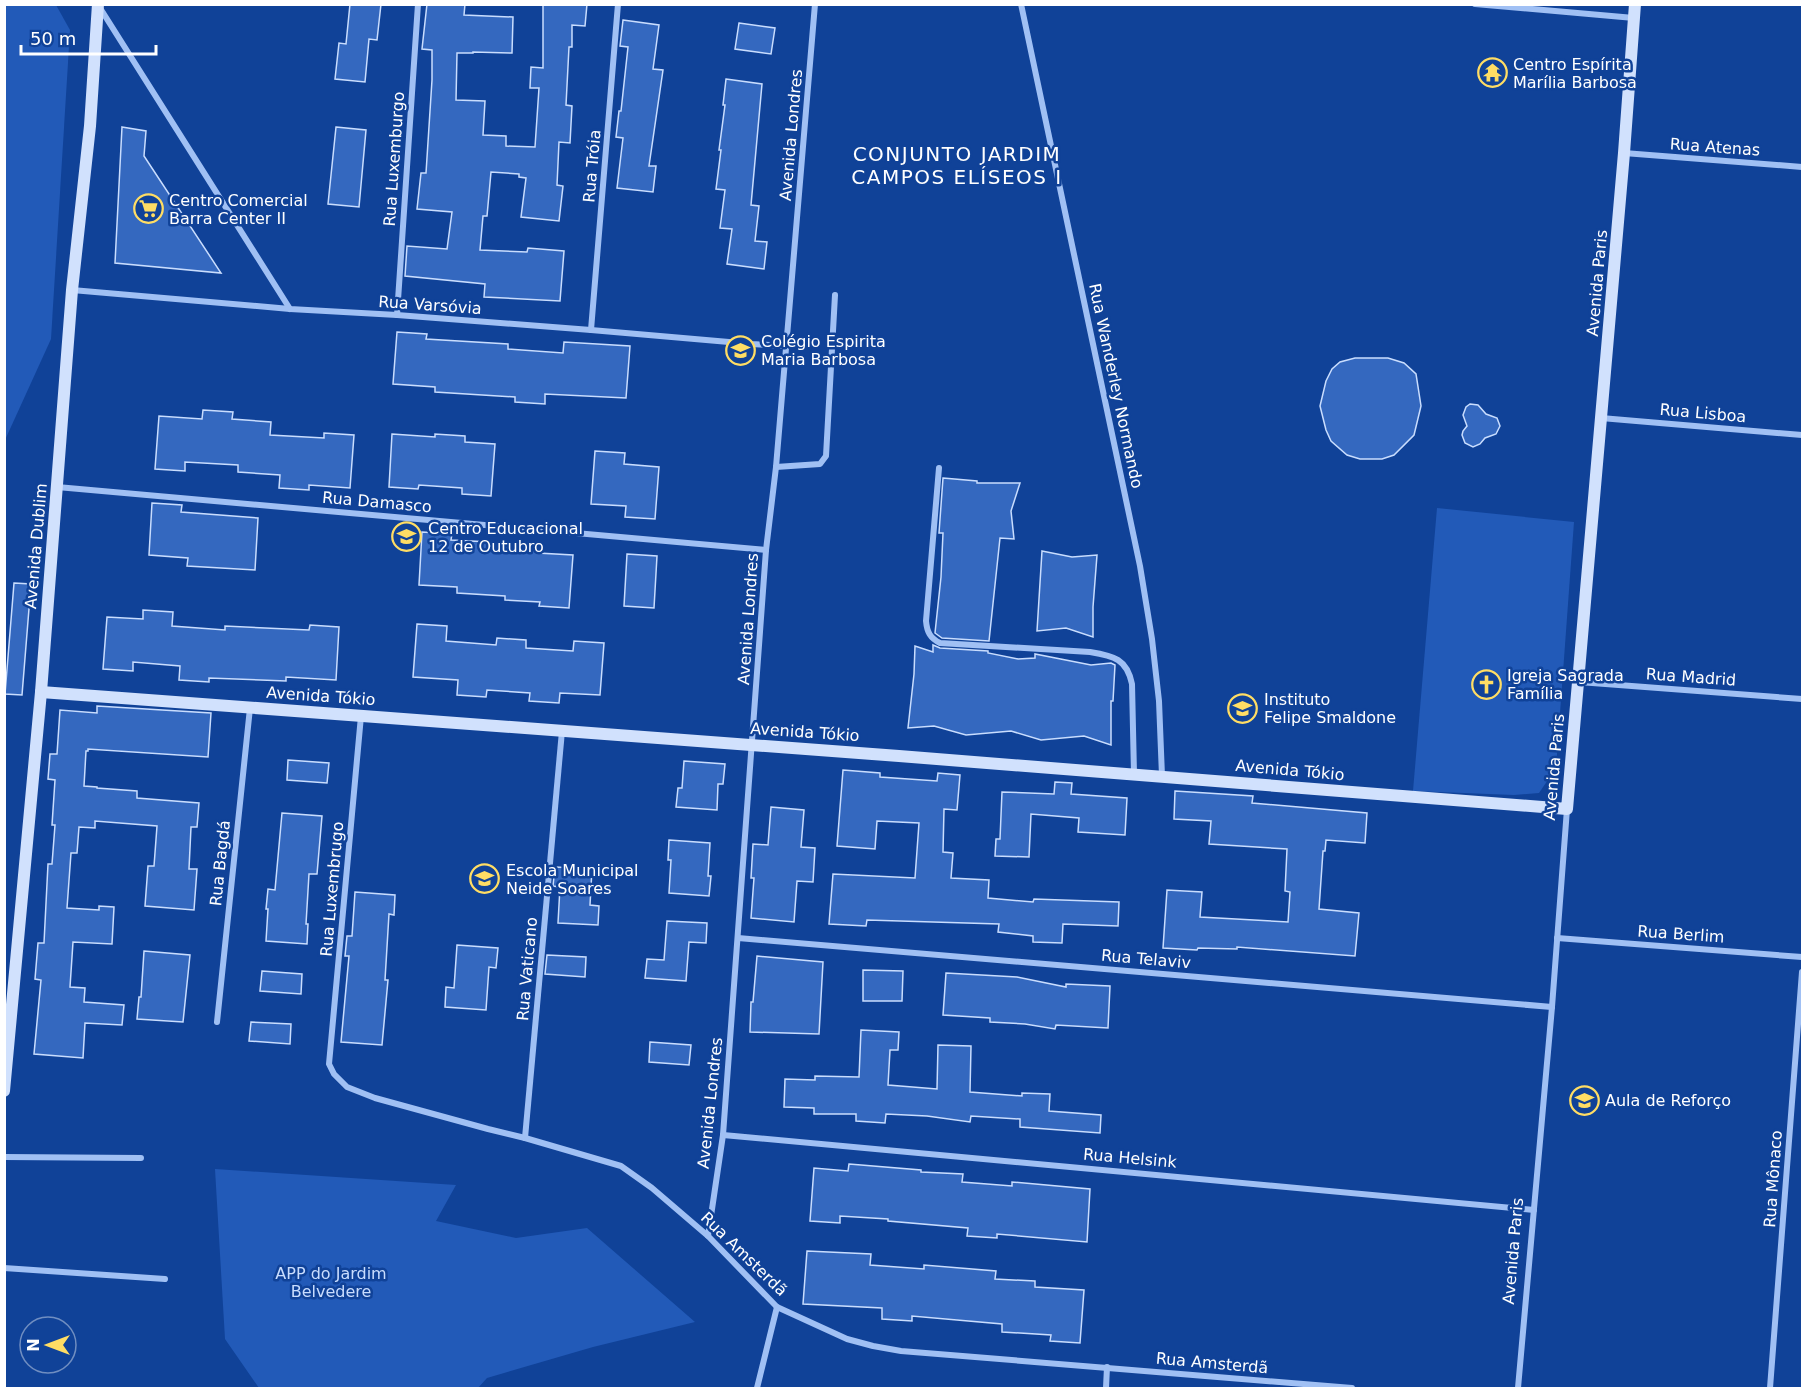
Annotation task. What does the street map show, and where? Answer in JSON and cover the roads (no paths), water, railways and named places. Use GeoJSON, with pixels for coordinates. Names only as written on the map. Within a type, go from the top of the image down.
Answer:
{"type":"FeatureCollection","features":[{"type":"Feature","properties":{"kind":"street","name":"Rua Luxemburgo"},"geometry":{"type":"LineString","coordinates":[[397,315],[418,4]]}},
{"type":"Feature","properties":{"kind":"street","name":"Rua Tróia"},"geometry":{"type":"LineString","coordinates":[[591,330],[618,4]]}},
{"type":"Feature","properties":{"kind":"street","name":"Avenida Londres"},"geometry":{"type":"LineString","coordinates":[[708,1236],[723,1135],[766,550],[776,467],[815,4]]}},
{"type":"Feature","properties":{"kind":"street","name":"Rua Wanderley Normando"},"geometry":{"type":"LineString","coordinates":[[1021,4],[1140,566],[1159,701],[1162,776]]}},
{"type":"Feature","properties":{"kind":"street"},"geometry":{"type":"LineString","coordinates":[[1475,4],[1634,18]]}},
{"type":"Feature","properties":{"kind":"street","name":"Avenida Paris"},"geometry":{"type":"LineString","coordinates":[[1518,1389],[1635,4]]}},
{"type":"Feature","properties":{"kind":"street"},"geometry":{"type":"LineString","coordinates":[[98,5],[290,309]]}},
{"type":"Feature","properties":{"kind":"street","name":"Avenida Dublim"},"geometry":{"type":"LineString","coordinates":[[4,1090],[10,985],[41,692],[72,290],[90,126],[98,5]]}},
{"type":"Feature","properties":{"kind":"street","name":"Rua Atenas"},"geometry":{"type":"LineString","coordinates":[[1624,153],[1803,167]]}},
{"type":"Feature","properties":{"kind":"street","name":"Rua Varsóvia"},"geometry":{"type":"LineString","coordinates":[[72,290],[290,309],[397,315],[786,346]]}},
{"type":"Feature","properties":{"kind":"street"},"geometry":{"type":"LineString","coordinates":[[776,467],[820,464],[826,456],[835,295]]}},
{"type":"Feature","properties":{"kind":"street","name":"Rua Lisboa"},"geometry":{"type":"LineString","coordinates":[[1601,418],[1803,435]]}},
{"type":"Feature","properties":{"kind":"street"},"geometry":{"type":"LineString","coordinates":[[939,468],[926,621],[927,632],[933,640],[940,643],[1090,652],[1108,655],[1122,662],[1130,673],[1132,684],[1134,774]]}},
{"type":"Feature","properties":{"kind":"street","name":"Rua Damasco"},"geometry":{"type":"LineString","coordinates":[[57,487],[766,550]]}},
{"type":"Feature","properties":{"kind":"street","name":"Rua Madrid"},"geometry":{"type":"LineString","coordinates":[[1578,682],[1803,699]]}},
{"type":"Feature","properties":{"kind":"street","name":"Avenida Tókio"},"geometry":{"type":"LineString","coordinates":[[41,692],[1162,776],[1567,809]]}},
{"type":"Feature","properties":{"kind":"street","name":"Rua Bagdá"},"geometry":{"type":"LineString","coordinates":[[217,1022],[250,708]]}},
{"type":"Feature","properties":{"kind":"street","name":"Rua Luxembrugo"},"geometry":{"type":"LineString","coordinates":[[329,1064],[362,716]]}},
{"type":"Feature","properties":{"kind":"street","name":"Rua Vaticano"},"geometry":{"type":"LineString","coordinates":[[525,1138],[562,731]]}},
{"type":"Feature","properties":{"kind":"street","name":"Rua Berlim"},"geometry":{"type":"LineString","coordinates":[[1557,938],[1803,957]]}},
{"type":"Feature","properties":{"kind":"street","name":"Rua Telaviv"},"geometry":{"type":"LineString","coordinates":[[738,939],[1552,1007]]}},
{"type":"Feature","properties":{"kind":"street","name":"Rua Mônaco"},"geometry":{"type":"LineString","coordinates":[[1770,1389],[1803,972]]}},
{"type":"Feature","properties":{"kind":"street","name":"Rua Amsterdã"},"geometry":{"type":"LineString","coordinates":[[329,1064],[334,1074],[347,1087],[375,1098],[621,1166],[652,1188],[708,1236],[777,1306],[848,1339],[873,1346],[945,1355],[1352,1389]]}},
{"type":"Feature","properties":{"kind":"street","name":"Rua Helsink"},"geometry":{"type":"LineString","coordinates":[[723,1135],[1533,1210]]}},
{"type":"Feature","properties":{"kind":"street"},"geometry":{"type":"LineString","coordinates":[[4,1157],[141,1158]]}},
{"type":"Feature","properties":{"kind":"street"},"geometry":{"type":"LineString","coordinates":[[4,1268],[165,1279]]}},
{"type":"Feature","properties":{"kind":"street"},"geometry":{"type":"LineString","coordinates":[[757,1389],[777,1306]]}},
{"type":"Feature","properties":{"kind":"street"},"geometry":{"type":"LineString","coordinates":[[1106,1389],[1107,1367]]}},
{"type":"Feature","properties":{"kind":"place","name":"Centro Espírita Marília Barbosa"},"geometry":{"type":"Point","coordinates":[1492,73]}},
{"type":"Feature","properties":{"kind":"place","name":"Centro Comercial Barra Center II"},"geometry":{"type":"Point","coordinates":[148,209]}},
{"type":"Feature","properties":{"kind":"place","name":"Colégio Espirita Maria Barbosa"},"geometry":{"type":"Point","coordinates":[740,350]}},
{"type":"Feature","properties":{"kind":"place","name":"Centro Educacional 12 de Outubro"},"geometry":{"type":"Point","coordinates":[407,537]}},
{"type":"Feature","properties":{"kind":"place","name":"Igreja Sagrada Família"},"geometry":{"type":"Point","coordinates":[1486,684]}},
{"type":"Feature","properties":{"kind":"place","name":"Instituto Felipe Smaldone"},"geometry":{"type":"Point","coordinates":[1243,708]}},
{"type":"Feature","properties":{"kind":"place","name":"Escola Municipal Neide Soares"},"geometry":{"type":"Point","coordinates":[485,879]}},
{"type":"Feature","properties":{"kind":"place","name":"Aula de Reforço"},"geometry":{"type":"Point","coordinates":[1584,1100]}},
{"type":"Feature","properties":{"kind":"district","name":"CONJUNTO JARDIM CAMPOS ELÍSEOS I"},"geometry":{"type":"Point","coordinates":[957,166]}},
{"type":"Feature","properties":{"kind":"park label","name":"APP do Jardim Belvedere"},"geometry":{"type":"Point","coordinates":[331,1282]}}]}
